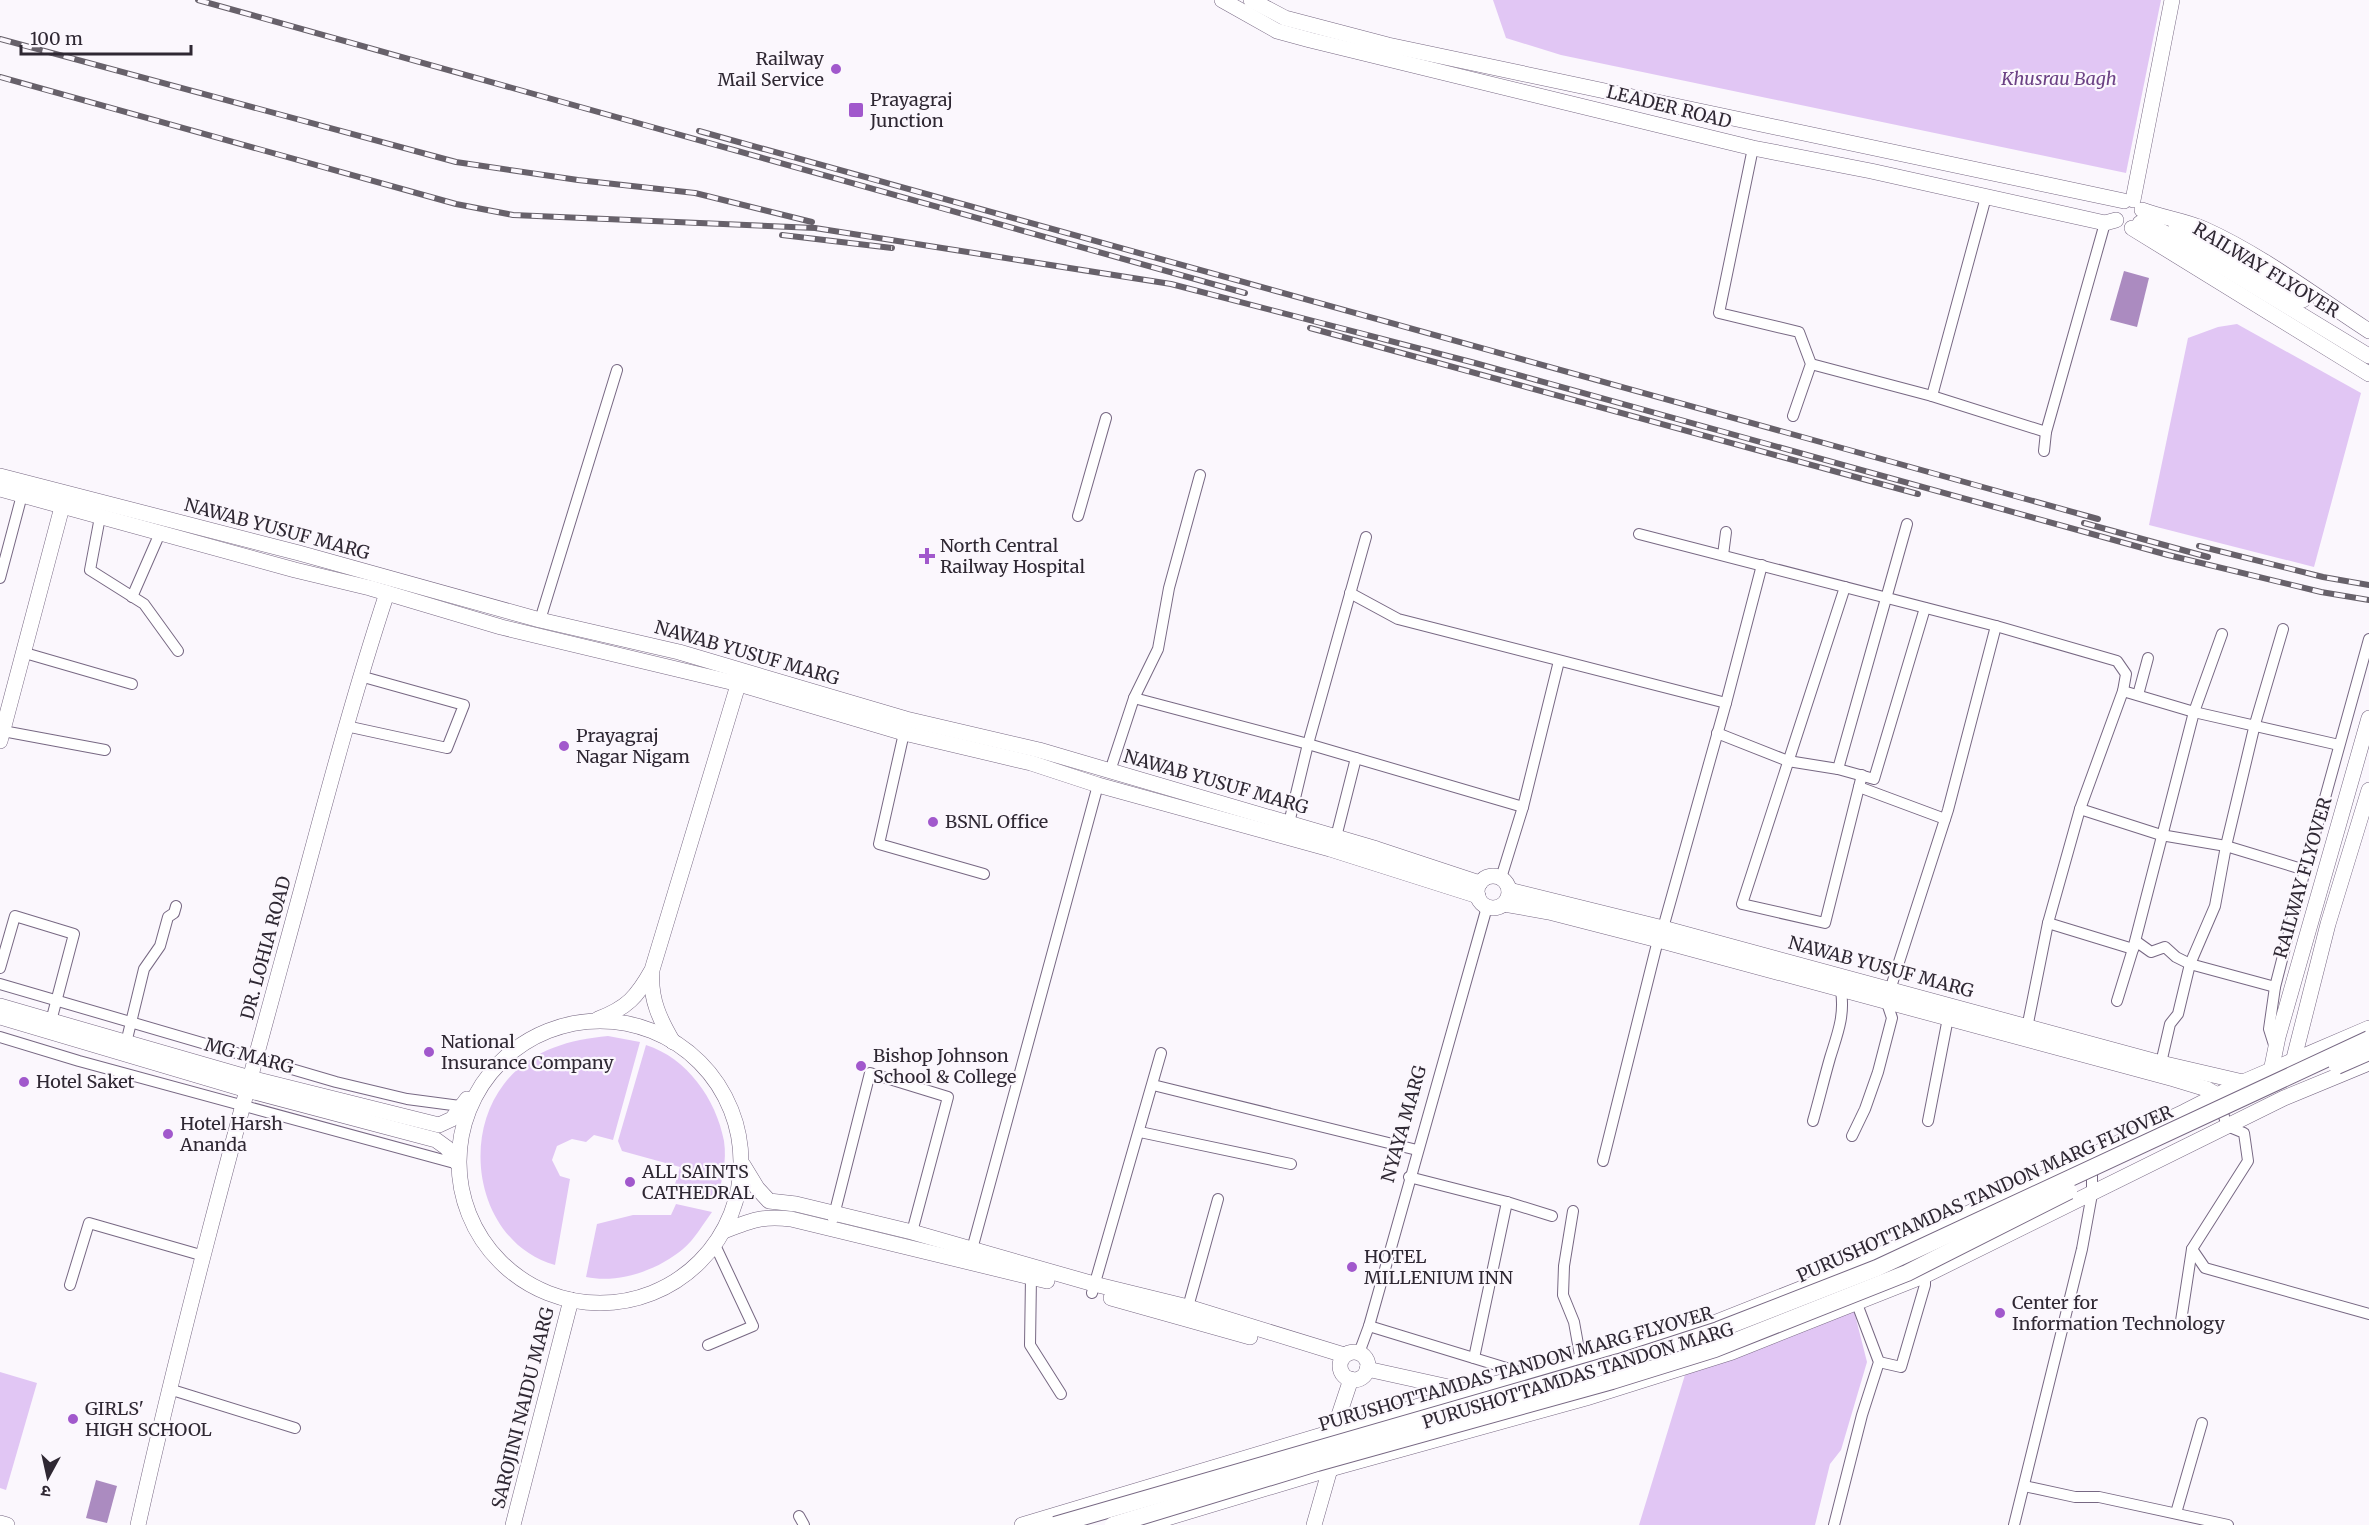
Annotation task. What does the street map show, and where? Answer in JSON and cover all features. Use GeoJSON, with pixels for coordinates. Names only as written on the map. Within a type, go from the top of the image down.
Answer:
{"type":"FeatureCollection","features":[{"type":"Feature","properties":{"kind":"main road","name":"LEADER ROAD"},"geometry":{"type":"LineString","coordinates":[[1222,0],[1277,31],[1312,32],[1388,45],[2134,212],[2122,227],[2110,221],[1754,148],[1312,32],[1251,0]]}},
{"type":"Feature","properties":{"kind":"main road"},"geometry":{"type":"LineString","coordinates":[[2134,212],[2172,0]]}},
{"type":"Feature","properties":{"kind":"main road"},"geometry":{"type":"LineString","coordinates":[[2110,221],[2115,210],[2180,220],[2232,243],[2369,331]]}},
{"type":"Feature","properties":{"kind":"main road"},"geometry":{"type":"LineString","coordinates":[[2134,212],[2369,374]]}},
{"type":"Feature","properties":{"kind":"main road","name":"RAILWAY FLYOVER"},"geometry":{"type":"LineString","coordinates":[[2134,212],[2154,227],[2186,238],[2252,269],[2369,342]]}},
{"type":"Feature","properties":{"kind":"main road","name":"RAILWAY FLYOVER"},"geometry":{"type":"LineString","coordinates":[[2160,217],[2186,238],[2369,356]]}},
{"type":"Feature","properties":{"kind":"main road","name":"NAWAB YUSUF MARG"},"geometry":{"type":"LineString","coordinates":[[0,476],[299,554],[741,677],[1039,750],[1336,837],[1481,895]]}},
{"type":"Feature","properties":{"kind":"main road","name":"NAWAB YUSUF MARG"},"geometry":{"type":"LineString","coordinates":[[0,489],[523,632],[741,677],[904,733],[1031,763],[1098,785],[1330,849],[1481,895]]}},
{"type":"Feature","properties":{"kind":"main road"},"geometry":{"type":"LineString","coordinates":[[1,736],[25,653],[62,507]]}},
{"type":"Feature","properties":{"kind":"main road","name":"DR. LOHIA ROAD"},"geometry":{"type":"LineString","coordinates":[[138,1525],[169,1389],[243,1106],[360,676],[387,593]]}},
{"type":"Feature","properties":{"kind":"main road"},"geometry":{"type":"LineString","coordinates":[[592,1022],[625,1007],[640,991],[652,970],[741,677]]}},
{"type":"Feature","properties":{"kind":"main road","name":"RAILWAY FLYOVER"},"geometry":{"type":"LineString","coordinates":[[2266,1107],[2271,1070],[2282,1024],[2369,718]]}},
{"type":"Feature","properties":{"kind":"main road","name":"RAILWAY FLYOVER"},"geometry":{"type":"LineString","coordinates":[[2284,1098],[2328,924],[2369,790]]}},
{"type":"Feature","properties":{"kind":"main road"},"geometry":{"type":"LineString","coordinates":[[1494,876],[1505,890],[1496,908],[1481,895],[1486,877],[1494,876]]}},
{"type":"Feature","properties":{"kind":"main road","name":"NAWAB YUSUF MARG"},"geometry":{"type":"LineString","coordinates":[[1505,890],[1889,997],[2027,1028],[2243,1082]]}},
{"type":"Feature","properties":{"kind":"main road","name":"NAWAB YUSUF MARG"},"geometry":{"type":"LineString","coordinates":[[1661,934],[1841,991],[1889,997],[1948,1018],[2185,1082],[2217,1095]]}},
{"type":"Feature","properties":{"kind":"main road"},"geometry":{"type":"LineString","coordinates":[[652,970],[651,990],[657,1010],[673,1042]]}},
{"type":"Feature","properties":{"kind":"main road","name":"MG MARG"},"geometry":{"type":"LineString","coordinates":[[0,1006],[126,1043],[249,1084],[439,1125],[453,1119],[460,1106],[502,1059],[521,1045],[542,1033],[564,1026],[592,1022]]}},
{"type":"Feature","properties":{"kind":"main road","name":"MG MARG"},"geometry":{"type":"LineString","coordinates":[[0,1017],[249,1084],[436,1140],[447,1148],[458,1164]]}},
{"type":"Feature","properties":{"kind":"main road"},"geometry":{"type":"LineString","coordinates":[[476,1090],[462,1129],[458,1164],[460,1187],[466,1210],[477,1232],[490,1252],[507,1269],[526,1283],[548,1293],[571,1300],[594,1303],[617,1302],[651,1293],[682,1277],[700,1263],[715,1245],[735,1212],[743,1165],[742,1137],[724,1094],[693,1056],[673,1042],[638,1026],[603,1021],[592,1022]]}},
{"type":"Feature","properties":{"kind":"main road","name":"PURUSHOTTAMDAS TANDON MARG"},"geometry":{"type":"LineString","coordinates":[[1022,1525],[1469,1391],[1709,1325],[1843,1272],[2154,1127],[2243,1082],[2367,1029]]}},
{"type":"Feature","properties":{"kind":"main road","name":"PURUSHOTTAMDAS TANDON MARG FLYOVER"},"geometry":{"type":"LineString","coordinates":[[1055,1525],[1311,1449],[1618,1362],[1718,1330],[1876,1268],[2367,1029]]}},
{"type":"Feature","properties":{"kind":"main road","name":"PURUSHOTTAMDAS TANDON MARG FLYOVER"},"geometry":{"type":"LineString","coordinates":[[1113,1525],[1317,1463],[1612,1381],[1715,1349],[1907,1273],[2209,1121],[2369,1052]]}},
{"type":"Feature","properties":{"kind":"main road","name":"PURUSHOTTAMDAS TANDON MARG"},"geometry":{"type":"LineString","coordinates":[[1144,1525],[1710,1360],[1926,1275],[2284,1098],[2369,1063]]}},
{"type":"Feature","properties":{"kind":"main road"},"geometry":{"type":"LineString","coordinates":[[743,1165],[757,1188],[769,1201],[796,1204],[832,1220],[1348,1357],[1365,1358],[1367,1369],[1361,1377],[1351,1379],[1343,1375],[1348,1357]]}},
{"type":"Feature","properties":{"kind":"main road"},"geometry":{"type":"LineString","coordinates":[[724,1231],[755,1219],[767,1217],[832,1220],[912,1232],[970,1256],[1031,1277],[1188,1307],[1348,1357]]}},
{"type":"Feature","properties":{"kind":"main road","name":"SAROJINI NAIDU MARG"},"geometry":{"type":"LineString","coordinates":[[513,1525],[571,1300]]}},
{"type":"Feature","properties":{"kind":"main road"},"geometry":{"type":"LineString","coordinates":[[1367,1369],[1469,1391]]}},
{"type":"Feature","properties":{"kind":"main road"},"geometry":{"type":"LineString","coordinates":[[1314,1525],[1330,1469],[1333,1433],[1351,1379]]}},
{"type":"Feature","properties":{"kind":"street"},"geometry":{"type":"LineString","coordinates":[[1754,148],[1719,313],[1799,332],[1811,364],[1793,416]]}},
{"type":"Feature","properties":{"kind":"street"},"geometry":{"type":"LineString","coordinates":[[1932,396],[1986,197]]}},
{"type":"Feature","properties":{"kind":"street"},"geometry":{"type":"LineString","coordinates":[[2044,451],[2046,432],[2110,221]]}},
{"type":"Feature","properties":{"kind":"street"},"geometry":{"type":"LineString","coordinates":[[1811,364],[1932,396],[2046,432]]}},
{"type":"Feature","properties":{"kind":"street"},"geometry":{"type":"LineString","coordinates":[[540,620],[617,370]]}},
{"type":"Feature","properties":{"kind":"street"},"geometry":{"type":"LineString","coordinates":[[1078,516],[1106,418]]}},
{"type":"Feature","properties":{"kind":"street"},"geometry":{"type":"LineString","coordinates":[[1110,771],[1134,698],[1158,649],[1169,588],[1200,475]]}},
{"type":"Feature","properties":{"kind":"street"},"geometry":{"type":"LineString","coordinates":[[0,578],[22,495]]}},
{"type":"Feature","properties":{"kind":"street"},"geometry":{"type":"LineString","coordinates":[[100,517],[90,570],[144,604],[178,651]]}},
{"type":"Feature","properties":{"kind":"street"},"geometry":{"type":"LineString","coordinates":[[1838,769],[1907,524]]}},
{"type":"Feature","properties":{"kind":"street"},"geometry":{"type":"LineString","coordinates":[[1723,555],[1726,532]]}},
{"type":"Feature","properties":{"kind":"street"},"geometry":{"type":"LineString","coordinates":[[132,597],[160,533]]}},
{"type":"Feature","properties":{"kind":"street"},"geometry":{"type":"LineString","coordinates":[[1639,534],[1996,626],[2117,661],[2126,674],[2123,691],[2080,809],[2048,922],[2027,1028]]}},
{"type":"Feature","properties":{"kind":"street"},"geometry":{"type":"LineString","coordinates":[[1289,823],[1308,744],[1366,537]]}},
{"type":"Feature","properties":{"kind":"street"},"geometry":{"type":"LineString","coordinates":[[1603,1161],[1661,934],[1762,565]]}},
{"type":"Feature","properties":{"kind":"street"},"geometry":{"type":"LineString","coordinates":[[1845,587],[1742,903],[1825,923],[1860,781]]}},
{"type":"Feature","properties":{"kind":"street"},"geometry":{"type":"LineString","coordinates":[[1350,593],[1398,619],[1726,703]]}},
{"type":"Feature","properties":{"kind":"street"},"geometry":{"type":"LineString","coordinates":[[1860,781],[1874,779],[1925,608]]}},
{"type":"Feature","properties":{"kind":"street"},"geometry":{"type":"LineString","coordinates":[[1852,1136],[1865,1109],[1878,1072],[1892,1018],[1889,997],[1945,819],[1996,626]]}},
{"type":"Feature","properties":{"kind":"street"},"geometry":{"type":"LineString","coordinates":[[2161,1063],[2170,1024],[2178,1014],[2190,964],[2215,906],[2226,846],[2255,724],[2283,630]]}},
{"type":"Feature","properties":{"kind":"street"},"geometry":{"type":"LineString","coordinates":[[2117,1001],[2133,949],[2194,712],[2222,634]]}},
{"type":"Feature","properties":{"kind":"street"},"geometry":{"type":"LineString","coordinates":[[2276,1050],[2269,1029],[2276,987],[2305,870],[2369,639]]}},
{"type":"Feature","properties":{"kind":"street"},"geometry":{"type":"LineString","coordinates":[[25,653],[132,684]]}},
{"type":"Feature","properties":{"kind":"street"},"geometry":{"type":"LineString","coordinates":[[2138,695],[2148,658]]}},
{"type":"Feature","properties":{"kind":"street"},"geometry":{"type":"LineString","coordinates":[[1505,890],[1559,661]]}},
{"type":"Feature","properties":{"kind":"street"},"geometry":{"type":"LineString","coordinates":[[346,726],[447,748],[464,705],[360,676]]}},
{"type":"Feature","properties":{"kind":"street"},"geometry":{"type":"LineString","coordinates":[[2123,691],[2194,712],[2255,724],[2339,746]]}},
{"type":"Feature","properties":{"kind":"street"},"geometry":{"type":"LineString","coordinates":[[1134,698],[1308,744],[1523,807]]}},
{"type":"Feature","properties":{"kind":"street"},"geometry":{"type":"LineString","coordinates":[[904,733],[879,844],[984,874]]}},
{"type":"Feature","properties":{"kind":"street"},"geometry":{"type":"LineString","coordinates":[[1717,733],[1788,761],[1838,769],[1945,819]]}},
{"type":"Feature","properties":{"kind":"street"},"geometry":{"type":"LineString","coordinates":[[1,736],[105,750]]}},
{"type":"Feature","properties":{"kind":"street"},"geometry":{"type":"LineString","coordinates":[[1336,837],[1356,758]]}},
{"type":"Feature","properties":{"kind":"street"},"geometry":{"type":"LineString","coordinates":[[970,1256],[1098,785]]}},
{"type":"Feature","properties":{"kind":"street"},"geometry":{"type":"LineString","coordinates":[[2080,809],[2161,835],[2226,846],[2305,870]]}},
{"type":"Feature","properties":{"kind":"street","name":"NYAYA MARG"},"geometry":{"type":"LineString","coordinates":[[1348,1357],[1369,1326],[1417,1150],[1481,895]]}},
{"type":"Feature","properties":{"kind":"street"},"geometry":{"type":"LineString","coordinates":[[126,1043],[144,969],[160,946],[168,916],[174,913],[176,906]]}},
{"type":"Feature","properties":{"kind":"street"},"geometry":{"type":"LineString","coordinates":[[0,968],[15,916],[74,934],[51,1021]]}},
{"type":"Feature","properties":{"kind":"street"},"geometry":{"type":"LineString","coordinates":[[2048,922],[2133,949]]}},
{"type":"Feature","properties":{"kind":"street"},"geometry":{"type":"LineString","coordinates":[[2133,949],[2137,942],[2151,951],[2165,947],[2176,957],[2190,964],[2276,987]]}},
{"type":"Feature","properties":{"kind":"street"},"geometry":{"type":"LineString","coordinates":[[0,984],[390,1095],[460,1106]]}},
{"type":"Feature","properties":{"kind":"street"},"geometry":{"type":"LineString","coordinates":[[1813,1121],[1838,1038],[1844,1006],[1841,991]]}},
{"type":"Feature","properties":{"kind":"street"},"geometry":{"type":"LineString","coordinates":[[1928,1121],[1948,1018]]}},
{"type":"Feature","properties":{"kind":"street"},"geometry":{"type":"LineString","coordinates":[[0,1037],[458,1164]]}},
{"type":"Feature","properties":{"kind":"street"},"geometry":{"type":"LineString","coordinates":[[1093,1288],[1161,1053]]}},
{"type":"Feature","properties":{"kind":"street"},"geometry":{"type":"LineString","coordinates":[[832,1220],[870,1073],[948,1097],[912,1232]]}},
{"type":"Feature","properties":{"kind":"street"},"geometry":{"type":"LineString","coordinates":[[1153,1085],[1417,1150]]}},
{"type":"Feature","properties":{"kind":"street"},"geometry":{"type":"LineString","coordinates":[[2181,1321],[2192,1249],[2248,1161],[2244,1133],[2227,1126],[2217,1095]]}},
{"type":"Feature","properties":{"kind":"street"},"geometry":{"type":"LineString","coordinates":[[1140,1132],[1291,1164]]}},
{"type":"Feature","properties":{"kind":"street"},"geometry":{"type":"LineString","coordinates":[[2014,1525],[2082,1248],[2092,1194],[2092,1154]]}},
{"type":"Feature","properties":{"kind":"street"},"geometry":{"type":"LineString","coordinates":[[1409,1177],[1508,1202],[1552,1216]]}},
{"type":"Feature","properties":{"kind":"street"},"geometry":{"type":"LineString","coordinates":[[1188,1307],[1218,1199]]}},
{"type":"Feature","properties":{"kind":"street"},"geometry":{"type":"LineString","coordinates":[[1474,1358],[1508,1202]]}},
{"type":"Feature","properties":{"kind":"street"},"geometry":{"type":"LineString","coordinates":[[1573,1211],[1564,1266],[1563,1295],[1574,1322],[1581,1361]]}},
{"type":"Feature","properties":{"kind":"street"},"geometry":{"type":"LineString","coordinates":[[70,1285],[89,1223],[204,1256]]}},
{"type":"Feature","properties":{"kind":"street"},"geometry":{"type":"LineString","coordinates":[[1879,1362],[1902,1367],[1926,1275],[1922,1235]]}},
{"type":"Feature","properties":{"kind":"street"},"geometry":{"type":"LineString","coordinates":[[708,1345],[753,1326],[715,1245]]}},
{"type":"Feature","properties":{"kind":"street"},"geometry":{"type":"LineString","coordinates":[[2192,1249],[2205,1268],[2369,1314]]}},
{"type":"Feature","properties":{"kind":"street"},"geometry":{"type":"LineString","coordinates":[[1834,1525],[1862,1415],[1879,1362],[1857,1301],[1843,1272]]}},
{"type":"Feature","properties":{"kind":"street"},"geometry":{"type":"LineString","coordinates":[[1031,1277],[1030,1345],[1060,1394]]}},
{"type":"Feature","properties":{"kind":"street"},"geometry":{"type":"LineString","coordinates":[[1369,1326],[1529,1375]]}},
{"type":"Feature","properties":{"kind":"street"},"geometry":{"type":"LineString","coordinates":[[169,1389],[295,1428]]}},
{"type":"Feature","properties":{"kind":"street"},"geometry":{"type":"LineString","coordinates":[[2172,1525],[2202,1423]]}},
{"type":"Feature","properties":{"kind":"street"},"geometry":{"type":"LineString","coordinates":[[2024,1486],[2075,1497],[2099,1497],[2228,1525]]}},
{"type":"Feature","properties":{"kind":"green space","name":"Khusrau Bagh"},"geometry":{"type":"Polygon","coordinates":[[[1493,0],[2161,0],[2126,173],[1561,55],[1506,38],[1493,0]]]}},
{"type":"Feature","properties":{"kind":"green space"},"geometry":{"type":"Polygon","coordinates":[[[2237,324],[2361,393],[2314,567],[2149,525],[2188,338],[2218,327],[2237,324]]]}},
{"type":"Feature","properties":{"kind":"green space"},"geometry":{"type":"Polygon","coordinates":[[[608,1036],[640,1042],[613,1140],[594,1135],[586,1142],[572,1139],[557,1146],[552,1160],[560,1176],[570,1179],[555,1265],[529,1254],[509,1236],[494,1214],[484,1188],[481,1161],[482,1134],[490,1108],[514,1072],[538,1055],[564,1044],[608,1036]]]}},
{"type":"Feature","properties":{"kind":"green space"},"geometry":{"type":"Polygon","coordinates":[[[646,1045],[661,1051],[687,1070],[707,1096],[714,1110],[725,1148],[724,1171],[717,1200],[673,1191],[680,1167],[622,1151],[618,1141],[646,1045]]]}},
{"type":"Feature","properties":{"kind":"green space"},"geometry":{"type":"Polygon","coordinates":[[[676,1204],[712,1212],[683,1249],[650,1269],[625,1277],[599,1279],[586,1277],[597,1224],[633,1215],[671,1215],[676,1204]]]}},
{"type":"Feature","properties":{"kind":"green space"},"geometry":{"type":"Polygon","coordinates":[[[1851,1299],[1867,1362],[1841,1450],[1830,1464],[1815,1525],[1639,1525],[1688,1365],[1851,1299]]]}},
{"type":"Feature","properties":{"kind":"green space"},"geometry":{"type":"Polygon","coordinates":[[[0,1372],[37,1383],[6,1490],[0,1488],[0,1372]]]}},
{"type":"Feature","properties":{"kind":"shaded area"},"geometry":{"type":"Polygon","coordinates":[[[2124,271],[2149,278],[2137,327],[2110,320],[2124,271]]]}},
{"type":"Feature","properties":{"kind":"shaded area"},"geometry":{"type":"Polygon","coordinates":[[[96,1480],[117,1486],[107,1523],[86,1518],[96,1480]]]}},
{"type":"Feature","properties":{"kind":"railway"},"geometry":{"type":"LineString","coordinates":[[198,0],[1245,293]]}},
{"type":"Feature","properties":{"kind":"railway"},"geometry":{"type":"LineString","coordinates":[[0,39],[456,162],[578,180],[695,193],[812,222]]}},
{"type":"Feature","properties":{"kind":"railway"},"geometry":{"type":"LineString","coordinates":[[0,77],[456,204],[513,215],[815,228],[1171,284],[1475,363],[2168,555],[2321,592],[2369,600]]}},
{"type":"Feature","properties":{"kind":"railway"},"geometry":{"type":"LineString","coordinates":[[699,131],[2098,519]]}},
{"type":"Feature","properties":{"kind":"railway"},"geometry":{"type":"LineString","coordinates":[[782,235],[892,248]]}},
{"type":"Feature","properties":{"kind":"railway"},"geometry":{"type":"LineString","coordinates":[[1310,328],[1918,494]]}},
{"type":"Feature","properties":{"kind":"railway"},"geometry":{"type":"LineString","coordinates":[[2084,523],[2208,557]]}},
{"type":"Feature","properties":{"kind":"railway"},"geometry":{"type":"LineString","coordinates":[[2199,546],[2323,577],[2369,585]]}},
{"type":"Feature","properties":{"kind":"place","name":"Railway Mail Service"},"geometry":{"type":"Point","coordinates":[836,69]}},
{"type":"Feature","properties":{"kind":"place","name":"Prayagraj Junction"},"geometry":{"type":"Point","coordinates":[856,110]}},
{"type":"Feature","properties":{"kind":"place","name":"North Central Railway Hospital"},"geometry":{"type":"Point","coordinates":[927,556]}},
{"type":"Feature","properties":{"kind":"place","name":"Prayagraj Nagar Nigam"},"geometry":{"type":"Point","coordinates":[564,746]}},
{"type":"Feature","properties":{"kind":"place","name":"BSNL Office"},"geometry":{"type":"Point","coordinates":[933,822]}},
{"type":"Feature","properties":{"kind":"place","name":"National Insurance Company"},"geometry":{"type":"Point","coordinates":[429,1052]}},
{"type":"Feature","properties":{"kind":"place","name":"Bishop Johnson School & College"},"geometry":{"type":"Point","coordinates":[861,1066]}},
{"type":"Feature","properties":{"kind":"place","name":"Hotel Saket"},"geometry":{"type":"Point","coordinates":[24,1082]}},
{"type":"Feature","properties":{"kind":"place","name":"Hotel Harsh Ananda"},"geometry":{"type":"Point","coordinates":[168,1134]}},
{"type":"Feature","properties":{"kind":"place","name":"ALL SAINTS CATHEDRAL"},"geometry":{"type":"Point","coordinates":[630,1182]}},
{"type":"Feature","properties":{"kind":"place","name":"HOTEL MILLENIUM INN"},"geometry":{"type":"Point","coordinates":[1352,1267]}},
{"type":"Feature","properties":{"kind":"place","name":"Center for Information Technology"},"geometry":{"type":"Point","coordinates":[2000,1313]}},
{"type":"Feature","properties":{"kind":"place","name":"GIRLS' HIGH SCHOOL"},"geometry":{"type":"Point","coordinates":[73,1419]}}]}
